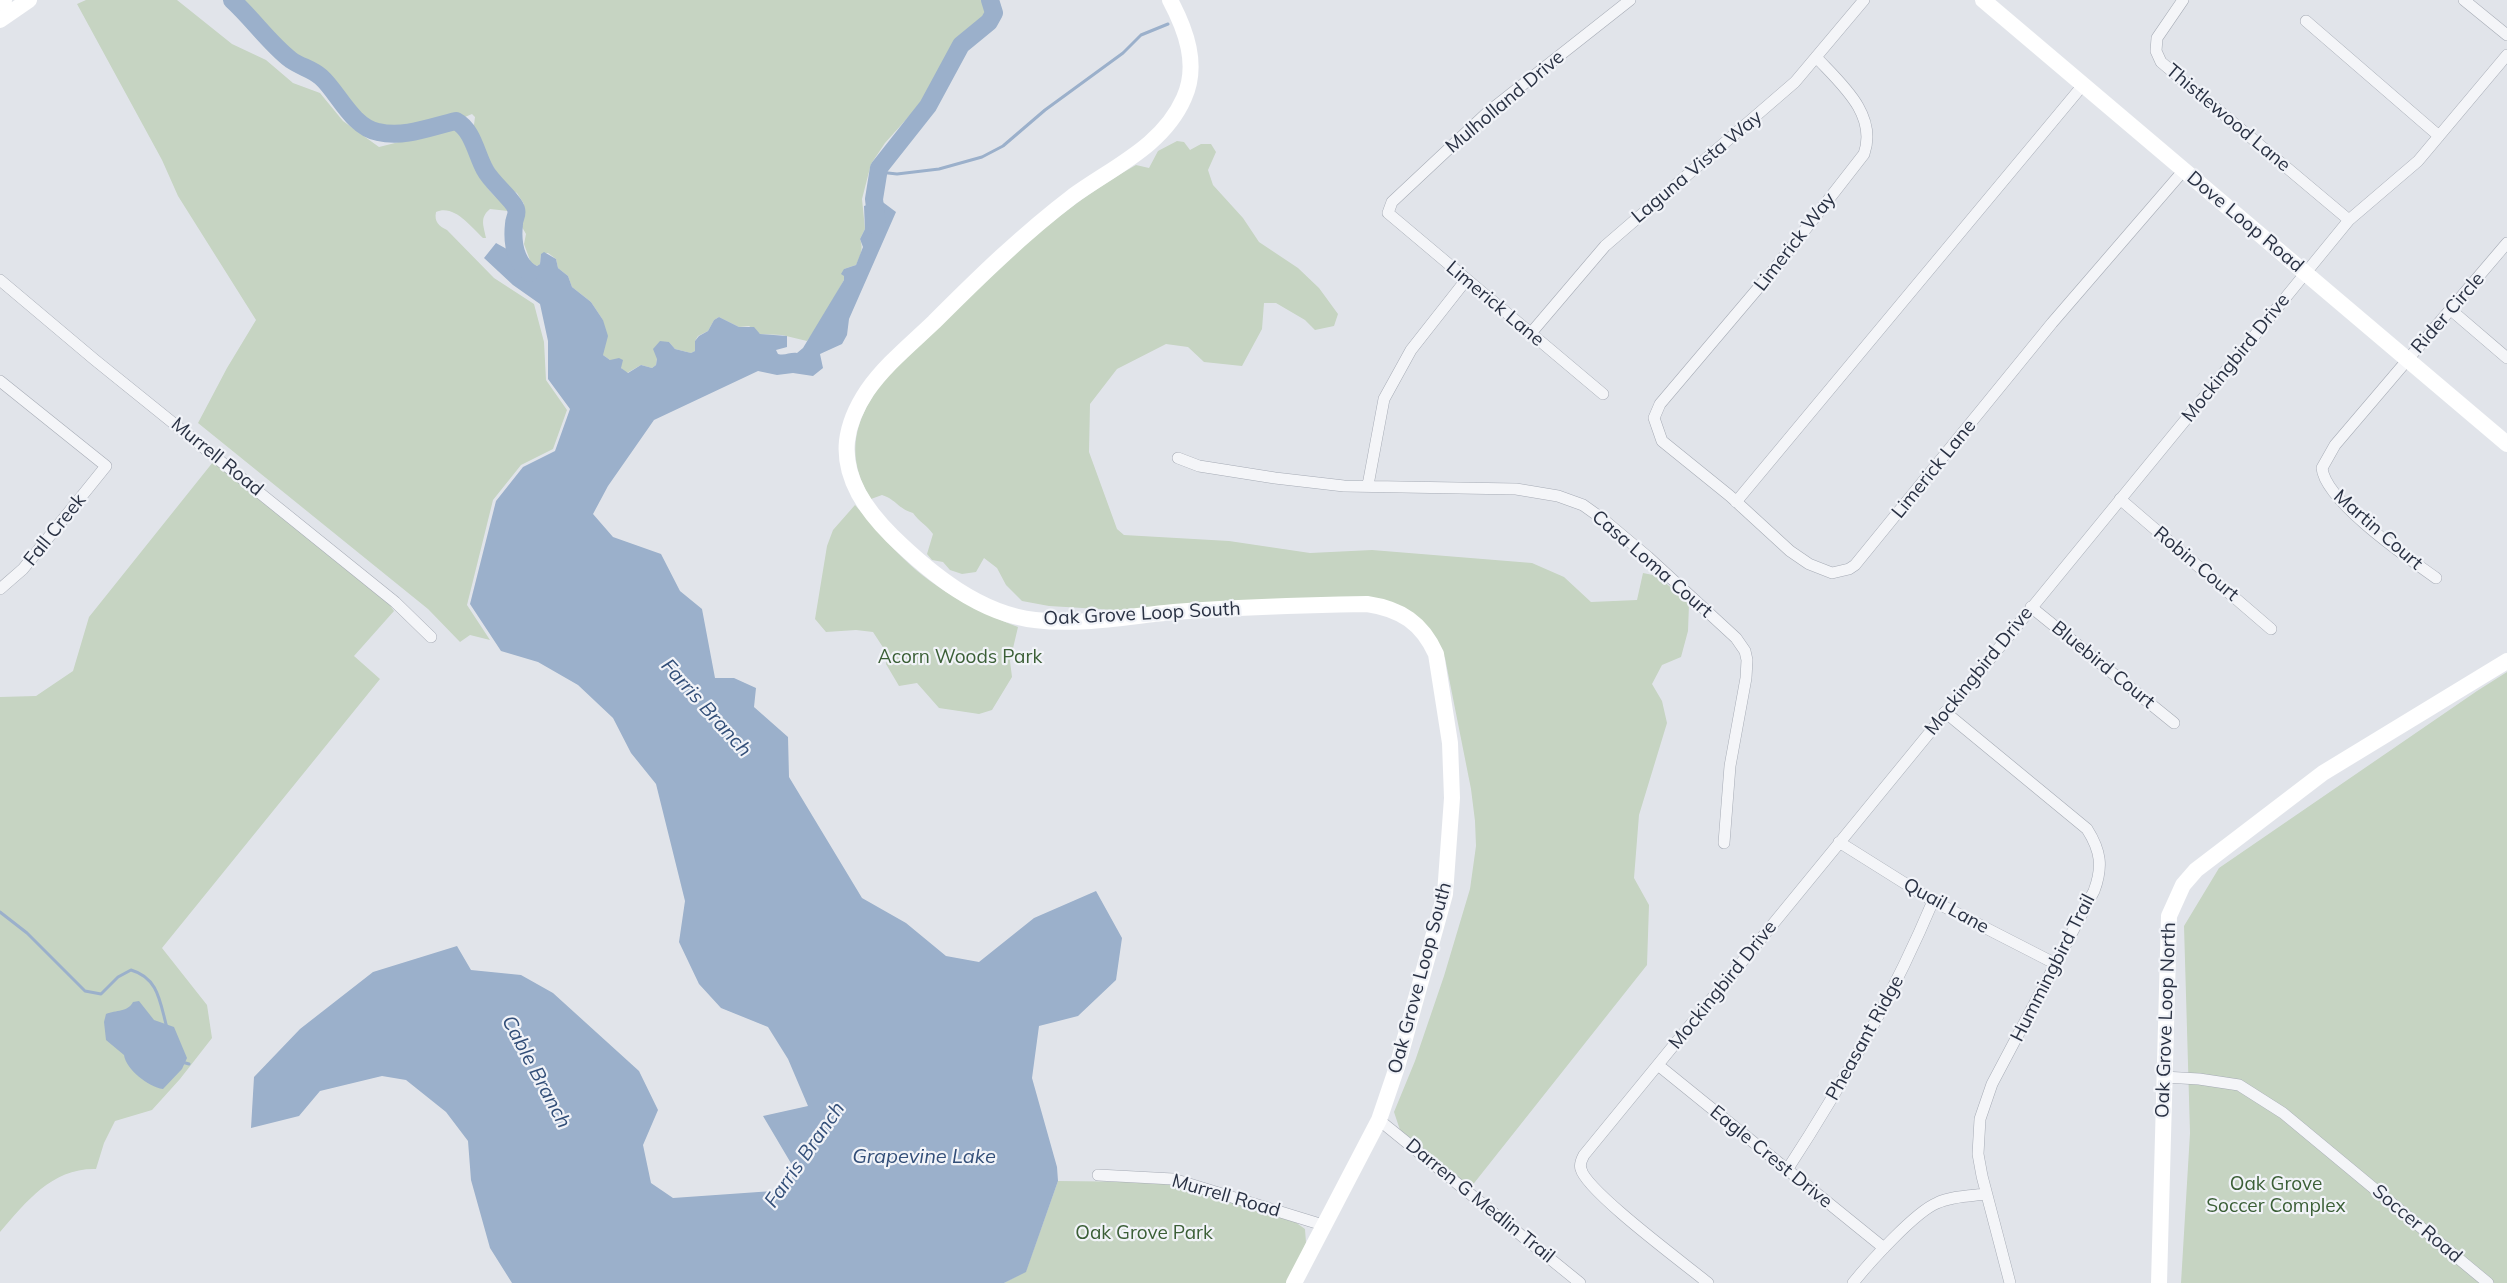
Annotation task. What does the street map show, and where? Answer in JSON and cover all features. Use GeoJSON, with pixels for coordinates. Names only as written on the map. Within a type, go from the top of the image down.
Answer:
{"type":"FeatureCollection","features":[{"type":"Feature","properties":{"kind":"street"},"geometry":{"type":"LineString","coordinates":[[0,2],[4,0]]}},
{"type":"Feature","properties":{"kind":"street"},"geometry":{"type":"LineString","coordinates":[[0,20],[29,0]]}},
{"type":"Feature","properties":{"kind":"street","name":"Oak Grove Loop South"},"geometry":{"type":"LineString","coordinates":[[1170,0],[1188,46],[1191,65],[1188,88],[1177,112],[1164,130],[1140,152],[1072,197],[1012,247],[881,373],[858,405],[847,442],[848,461],[860,497],[874,516],[912,555],[948,583],[997,611],[1012,616],[1037,621],[1072,621],[1196,611],[1367,604],[1396,611],[1416,622],[1424,631],[1436,654],[1450,743],[1452,798],[1448,868],[1442,904],[1397,1067],[1379,1120],[1294,1283]]}},
{"type":"Feature","properties":{"kind":"street","name":"Mulholland Drive"},"geometry":{"type":"LineString","coordinates":[[1388,213],[1392,202],[1488,112],[1630,0]]}},
{"type":"Feature","properties":{"kind":"street","name":"Laguna Vista Way"},"geometry":{"type":"LineString","coordinates":[[1530,333],[1605,246],[1773,103],[1816,57],[1864,0]]}},
{"type":"Feature","properties":{"kind":"street","name":"Dove Loop Road"},"geometry":{"type":"LineString","coordinates":[[1983,0],[2507,444]]}},
{"type":"Feature","properties":{"kind":"street","name":"Thistlewood Lane"},"geometry":{"type":"LineString","coordinates":[[2183,0],[2157,38],[2156,51],[2161,62],[2349,220]]}},
{"type":"Feature","properties":{"kind":"street"},"geometry":{"type":"LineString","coordinates":[[2464,0],[2507,35]]}},
{"type":"Feature","properties":{"kind":"street"},"geometry":{"type":"LineString","coordinates":[[2306,21],[2439,136]]}},
{"type":"Feature","properties":{"kind":"street","name":"Mockingbird Drive"},"geometry":{"type":"LineString","coordinates":[[1708,1283],[1597,1193],[1581,1170],[1580,1163],[1584,1155],[2349,220],[2418,161],[2507,55]]}},
{"type":"Feature","properties":{"kind":"street","name":"Limerick Way"},"geometry":{"type":"LineString","coordinates":[[1654,418],[1660,404],[1776,267],[1864,154],[1868,144],[1860,107],[1851,94],[1816,57]]}},
{"type":"Feature","properties":{"kind":"street"},"geometry":{"type":"LineString","coordinates":[[1736,502],[2083,85]]}},
{"type":"Feature","properties":{"kind":"street","name":"Limerick Lane"},"geometry":{"type":"LineString","coordinates":[[1654,418],[1662,441],[1736,502],[1790,551],[1810,564],[1832,573],[1849,569],[2052,324],[2184,170]]}},
{"type":"Feature","properties":{"kind":"street","name":"Limerick Lane"},"geometry":{"type":"LineString","coordinates":[[1388,213],[1603,394]]}},
{"type":"Feature","properties":{"kind":"street","name":"Rider Circle"},"geometry":{"type":"LineString","coordinates":[[2408,360],[2507,243]]}},
{"type":"Feature","properties":{"kind":"street","name":"Murrell Road"},"geometry":{"type":"LineString","coordinates":[[0,280],[95,360],[395,602],[431,636]]}},
{"type":"Feature","properties":{"kind":"street"},"geometry":{"type":"LineString","coordinates":[[1368,485],[1384,398],[1411,350],[1466,280]]}},
{"type":"Feature","properties":{"kind":"street"},"geometry":{"type":"LineString","coordinates":[[2451,310],[2507,358]]}},
{"type":"Feature","properties":{"kind":"street","name":"Martin Court"},"geometry":{"type":"LineString","coordinates":[[2408,360],[2335,446],[2324,463],[2322,476],[2326,484],[2343,504],[2399,552],[2436,578]]}},
{"type":"Feature","properties":{"kind":"street"},"geometry":{"type":"LineString","coordinates":[[0,396],[4,384]]}},
{"type":"Feature","properties":{"kind":"street","name":"Fall Creek"},"geometry":{"type":"LineString","coordinates":[[0,589],[23,569],[106,466],[4,384]]}},
{"type":"Feature","properties":{"kind":"street","name":"Casa Loma Court"},"geometry":{"type":"LineString","coordinates":[[1178,458],[1199,466],[1275,478],[1344,486],[1368,485],[1516,490],[1558,496],[1583,506],[1648,557],[1736,638],[1745,651],[1747,660],[1746,678],[1730,766],[1724,843]]}},
{"type":"Feature","properties":{"kind":"street","name":"Robin Court"},"geometry":{"type":"LineString","coordinates":[[2120,499],[2271,628]]}},
{"type":"Feature","properties":{"kind":"street","name":"Bluebird Court"},"geometry":{"type":"LineString","coordinates":[[2031,607],[2174,723]]}},
{"type":"Feature","properties":{"kind":"street","name":"Oak Grove Loop North"},"geometry":{"type":"LineString","coordinates":[[2159,1283],[2169,916],[2183,885],[2196,870],[2322,773],[2507,661]]}},
{"type":"Feature","properties":{"kind":"street","name":"Hummingbird Trail"},"geometry":{"type":"LineString","coordinates":[[1945,712],[2087,829],[2098,845],[2101,864],[2098,879],[1985,1101],[1980,1119],[1978,1154],[1986,1194],[2010,1283]]}},
{"type":"Feature","properties":{"kind":"street","name":"Quail Lane"},"geometry":{"type":"LineString","coordinates":[[1839,842],[1933,902],[2056,964]]}},
{"type":"Feature","properties":{"kind":"street","name":"Pheasant Ridge"},"geometry":{"type":"LineString","coordinates":[[1787,1170],[1830,1103],[1878,1018],[1908,961],[1933,902]]}},
{"type":"Feature","properties":{"kind":"street","name":"Eagle Crest Drive"},"geometry":{"type":"LineString","coordinates":[[1658,1065],[1884,1248]]}},
{"type":"Feature","properties":{"kind":"street","name":"Soccer Road"},"geometry":{"type":"LineString","coordinates":[[2164,1077],[2229,1082],[2256,1094],[2283,1113],[2488,1283]]}},
{"type":"Feature","properties":{"kind":"street","name":"Darren G Medlin Trail"},"geometry":{"type":"LineString","coordinates":[[1379,1120],[1580,1283]]}},
{"type":"Feature","properties":{"kind":"street","name":"Murrell Road"},"geometry":{"type":"LineString","coordinates":[[1098,1175],[1174,1179],[1323,1225]]}},
{"type":"Feature","properties":{"kind":"street"},"geometry":{"type":"LineString","coordinates":[[1853,1283],[1884,1248],[1925,1210],[1937,1203],[1959,1197],[1986,1194]]}},
{"type":"Feature","properties":{"kind":"green space"},"geometry":{"type":"Polygon","coordinates":[[[86,0],[177,0],[232,44],[266,60],[293,83],[320,93],[343,121],[379,147],[455,128],[461,133],[478,174],[491,192],[507,206],[508,211],[490,209],[487,212],[483,219],[486,238],[483,238],[467,222],[449,211],[436,212],[436,221],[494,278],[534,304],[544,342],[546,380],[567,410],[553,449],[521,465],[493,500],[467,605],[490,640],[470,635],[460,642],[428,609],[198,423],[227,368],[256,320],[178,196],[162,160],[77,4],[86,0]]]}},
{"type":"Feature","properties":{"kind":"green space"},"geometry":{"type":"Polygon","coordinates":[[[241,0],[982,0],[987,12],[985,19],[964,32],[952,47],[946,65],[919,105],[885,143],[871,164],[862,199],[865,229],[860,239],[862,249],[860,255],[856,265],[844,269],[844,280],[817,328],[807,341],[782,335],[760,334],[749,326],[739,327],[719,317],[714,320],[708,331],[698,336],[695,341],[695,351],[691,353],[675,349],[669,342],[657,359],[656,365],[652,368],[641,365],[627,373],[623,371],[617,360],[610,360],[603,355],[603,320],[591,302],[572,287],[568,276],[558,268],[556,259],[548,253],[541,254],[540,264],[537,266],[531,263],[524,244],[526,234],[522,227],[522,210],[524,204],[517,193],[501,180],[473,133],[475,117],[472,114],[465,117],[451,116],[414,127],[387,126],[369,121],[342,98],[327,77],[313,65],[289,54],[262,27],[241,0]]]}},
{"type":"Feature","properties":{"kind":"green space"},"geometry":{"type":"Polygon","coordinates":[[[1177,141],[1184,142],[1190,150],[1201,144],[1211,144],[1216,152],[1208,170],[1213,185],[1243,218],[1259,242],[1298,268],[1319,288],[1338,314],[1334,326],[1315,330],[1305,320],[1276,303],[1264,303],[1262,329],[1242,366],[1204,362],[1188,347],[1166,344],[1117,369],[1090,404],[1089,452],[1117,529],[1124,535],[1229,541],[1310,553],[1372,550],[1532,563],[1564,577],[1591,602],[1637,600],[1643,573],[1658,576],[1689,604],[1688,631],[1681,657],[1662,665],[1652,684],[1662,701],[1667,723],[1639,815],[1634,878],[1649,905],[1647,965],[1471,1187],[1400,1130],[1394,1112],[1415,1061],[1444,976],[1470,889],[1476,846],[1471,789],[1445,658],[1407,610],[1116,610],[1049,606],[1022,601],[1006,585],[997,568],[984,558],[976,572],[962,574],[950,570],[943,562],[932,560],[927,554],[933,534],[931,531],[913,513],[891,499],[882,495],[871,499],[858,470],[855,449],[858,428],[862,417],[876,392],[903,360],[1005,262],[1055,220],[1081,200],[1136,165],[1149,168],[1158,151],[1177,141]]]}},
{"type":"Feature","properties":{"kind":"green space"},"geometry":{"type":"Polygon","coordinates":[[[217,457],[387,601],[394,611],[354,656],[380,679],[162,948],[207,1005],[212,1038],[180,1079],[152,1110],[115,1121],[104,1143],[96,1169],[80,1170],[53,1180],[31,1198],[0,1232],[0,697],[36,696],[73,671],[89,617],[217,457]]]}},
{"type":"Feature","properties":{"kind":"green space","name":"Acorn Woods Park"},"geometry":{"type":"Polygon","coordinates":[[[855,505],[897,553],[929,580],[972,607],[1018,627],[1010,661],[1012,677],[992,710],[979,714],[939,708],[917,683],[899,686],[886,664],[888,655],[873,632],[856,630],[826,632],[815,619],[827,546],[833,530],[855,505]]]}},
{"type":"Feature","properties":{"kind":"green space","name":"Oak Grove Soccer Complex"},"geometry":{"type":"Polygon","coordinates":[[[2507,672],[2507,1283],[2181,1283],[2190,1133],[2184,926],[2219,868],[2507,672]]]}},
{"type":"Feature","properties":{"kind":"green space","name":"Oak Grove Park"},"geometry":{"type":"Polygon","coordinates":[[[1058,1181],[1150,1182],[1180,1186],[1291,1219],[1305,1229],[1306,1243],[1288,1283],[1004,1283],[1026,1271],[1058,1181]]]}},
{"type":"Feature","properties":{"kind":"water","name":"Grapevine Lake"},"geometry":{"type":"Polygon","coordinates":[[[880,200],[896,212],[849,319],[847,335],[842,344],[820,354],[823,368],[813,376],[793,373],[777,375],[758,371],[654,420],[608,486],[593,514],[613,537],[661,554],[680,591],[702,609],[715,678],[734,678],[756,688],[754,707],[788,737],[789,777],[862,898],[906,923],[946,956],[979,962],[1034,918],[1096,891],[1122,938],[1116,980],[1078,1016],[1039,1026],[1032,1078],[1057,1167],[1058,1181],[1026,1272],[1004,1283],[512,1283],[490,1248],[471,1180],[468,1141],[446,1112],[406,1080],[382,1076],[320,1091],[299,1116],[251,1128],[254,1077],[300,1029],[373,972],[457,946],[471,970],[521,975],[553,993],[639,1071],[658,1110],[643,1145],[651,1183],[673,1198],[787,1190],[795,1170],[763,1116],[808,1106],[788,1059],[768,1027],[721,1008],[699,984],[679,942],[685,901],[656,784],[631,753],[613,718],[578,685],[538,662],[501,651],[470,604],[496,501],[523,467],[555,451],[570,409],[548,379],[548,341],[540,304],[513,285],[484,258],[496,243],[537,266],[540,264],[541,254],[544,252],[556,259],[558,268],[568,276],[572,287],[591,302],[603,320],[608,336],[603,355],[610,360],[619,358],[623,360],[621,368],[628,373],[641,365],[652,368],[656,365],[657,359],[653,349],[660,341],[669,342],[675,349],[691,353],[695,351],[695,341],[699,336],[708,331],[714,320],[719,317],[739,327],[754,327],[760,334],[787,336],[787,347],[776,350],[778,354],[797,353],[803,348],[844,280],[844,276],[841,274],[844,269],[856,265],[863,247],[860,239],[865,229],[864,206],[880,200]]]}},
{"type":"Feature","properties":{"kind":"water"},"geometry":{"type":"Polygon","coordinates":[[[139,1001],[154,1020],[174,1027],[187,1058],[182,1069],[163,1089],[151,1085],[133,1071],[124,1055],[106,1040],[104,1022],[106,1014],[128,1008],[133,1002],[139,1001]]]}},
{"type":"Feature","properties":{"kind":"waterway"},"geometry":{"type":"LineString","coordinates":[[232,0],[268,39],[291,60],[321,77],[353,116],[369,129],[398,134],[456,121],[462,125],[470,136],[488,175],[516,209],[517,213],[513,231],[514,244],[521,263],[530,273]]}},
{"type":"Feature","properties":{"kind":"waterway","name":"Farris Branch"},"geometry":{"type":"LineString","coordinates":[[877,226],[874,199],[879,168],[928,106],[961,45],[989,22],[994,13],[990,0]]}},
{"type":"Feature","properties":{"kind":"waterway"},"geometry":{"type":"LineString","coordinates":[[879,172],[897,174],[939,169],[982,157],[1003,146],[1045,110],[1123,53],[1141,35],[1168,24]]}},
{"type":"Feature","properties":{"kind":"waterway","name":"Cable Branch"},"geometry":{"type":"LineString","coordinates":[[0,912],[27,933],[85,991],[101,994],[118,977],[131,970],[140,974],[153,985],[160,1001],[167,1028]]}},
{"type":"Feature","properties":{"kind":"waterway","name":"Cable Branch"},"geometry":{"type":"LineString","coordinates":[[182,1062],[189,1064]]}}]}
